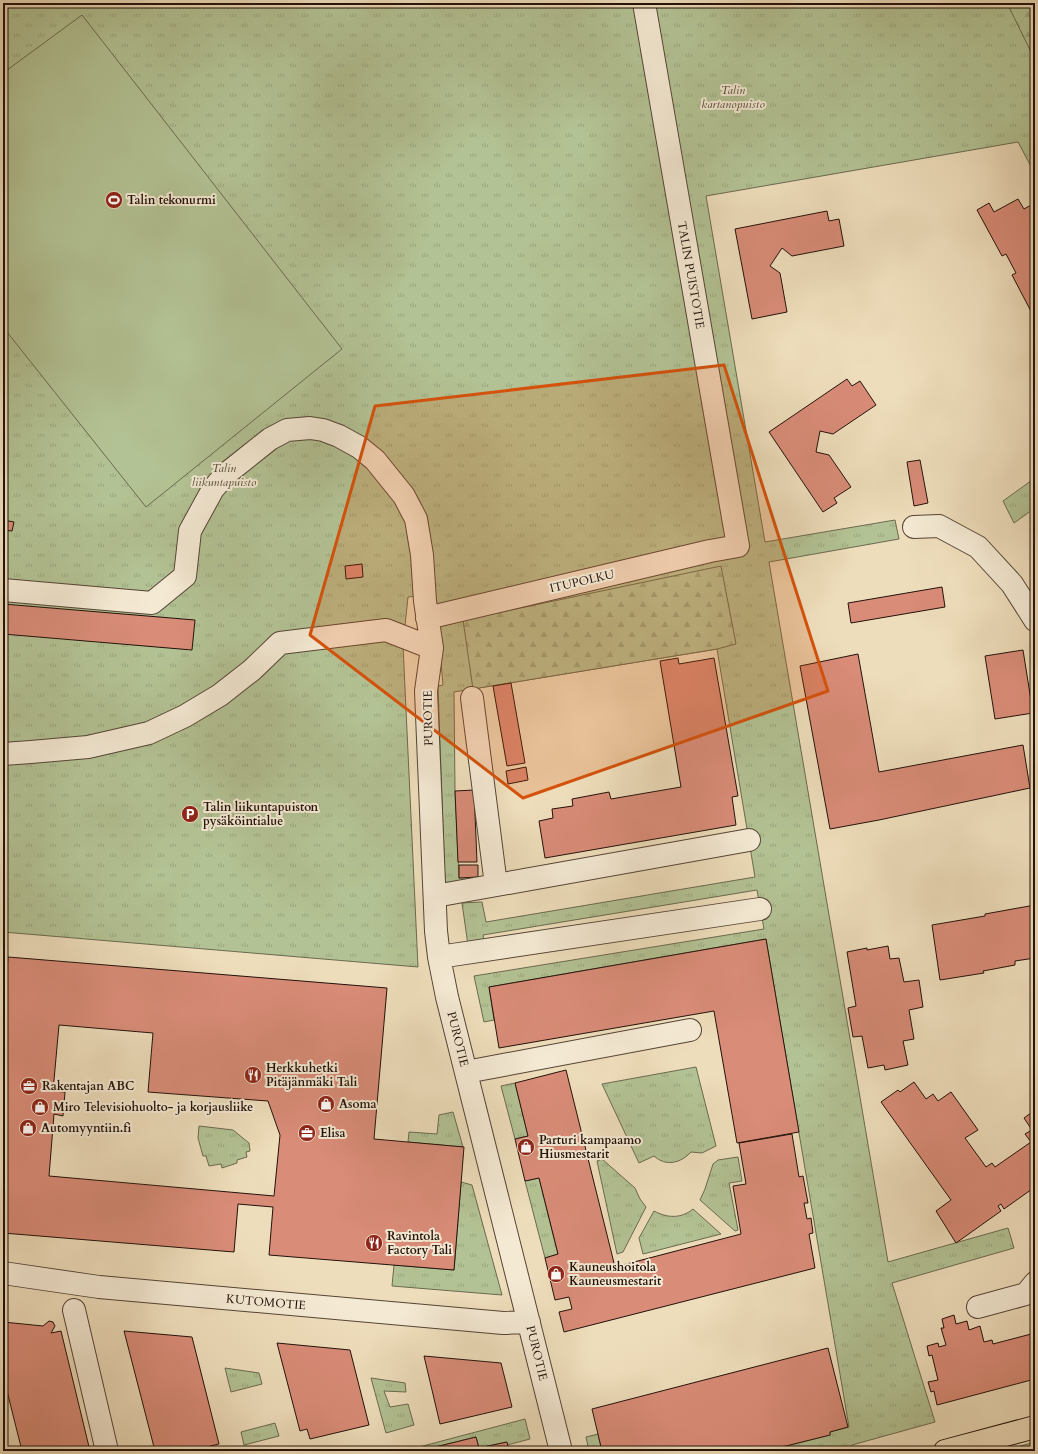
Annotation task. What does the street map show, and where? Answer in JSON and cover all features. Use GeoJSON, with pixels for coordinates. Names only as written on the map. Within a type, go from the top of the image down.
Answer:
{"type":"FeatureCollection","features":[{"type":"Feature","properties":{"kind":"main road"},"geometry":{"type":"LineString","coordinates":[[945,1451],[1035,1427]]}},
{"type":"Feature","properties":{"kind":"street","name":"TALIN PUISTOTIE"},"geometry":{"type":"LineString","coordinates":[[644,3],[738,546]]}},
{"type":"Feature","properties":{"kind":"street","name":"PUROTIE"},"geometry":{"type":"LineString","coordinates":[[3,590],[152,603],[185,576],[190,531],[213,489],[226,474],[270,440],[288,430],[310,428],[323,430],[339,436],[358,447],[375,460],[404,496],[416,519],[422,555],[427,618],[432,648],[426,691],[436,931],[439,957],[447,998],[561,1451]]}},
{"type":"Feature","properties":{"kind":"street"},"geometry":{"type":"LineString","coordinates":[[914,527],[939,526],[978,547],[1012,584],[1035,620]]}},
{"type":"Feature","properties":{"kind":"street","name":"ITUPOLKU"},"geometry":{"type":"LineString","coordinates":[[427,618],[710,551],[738,546]]}},
{"type":"Feature","properties":{"kind":"street"},"geometry":{"type":"LineString","coordinates":[[3,754],[88,747],[149,733],[185,716],[220,696],[252,670],[280,643],[386,630],[432,648]]}},
{"type":"Feature","properties":{"kind":"street"},"geometry":{"type":"LineString","coordinates":[[472,698],[496,885]]}},
{"type":"Feature","properties":{"kind":"street"},"geometry":{"type":"LineString","coordinates":[[435,896],[749,840]]}},
{"type":"Feature","properties":{"kind":"street"},"geometry":{"type":"LineString","coordinates":[[439,957],[760,909]]}},
{"type":"Feature","properties":{"kind":"street"},"geometry":{"type":"LineString","coordinates":[[466,1072],[690,1030]]}},
{"type":"Feature","properties":{"kind":"street","name":"KUTOMOTIE"},"geometry":{"type":"LineString","coordinates":[[3,1273],[99,1287],[503,1323],[529,1322]]}},
{"type":"Feature","properties":{"kind":"street"},"geometry":{"type":"LineString","coordinates":[[978,1307],[1026,1294],[1035,1283]]}},
{"type":"Feature","properties":{"kind":"street"},"geometry":{"type":"LineString","coordinates":[[74,1310],[107,1451]]}},
{"type":"Feature","properties":{"kind":"highlighted area"},"geometry":{"type":"Polygon","coordinates":[[[724,365],[828,691],[523,798],[310,635],[375,406],[724,365]]]}},
{"type":"Feature","properties":{"kind":"green space"},"geometry":{"type":"Polygon","coordinates":[[[3,3],[1035,3],[1035,174],[1018,142],[706,196],[765,542],[895,520],[899,539],[769,562],[888,1262],[1008,1228],[1014,1248],[892,1283],[935,1422],[852,1445],[849,1451],[766,1451],[830,1435],[830,1432],[849,1427],[766,939],[489,987],[494,1020],[484,1022],[474,976],[764,929],[757,890],[483,935],[487,956],[470,959],[462,903],[482,902],[486,922],[755,877],[717,649],[454,692],[455,791],[459,878],[478,877],[445,886],[438,686],[443,685],[435,594],[408,597],[403,645],[418,967],[3,932],[3,3]]]}},
{"type":"Feature","properties":{"kind":"green space"},"geometry":{"type":"Polygon","coordinates":[[[1007,3],[1035,3],[1035,60],[1007,3]]]}},
{"type":"Feature","properties":{"kind":"green space","name":"Talin tekonurmi"},"geometry":{"type":"Polygon","coordinates":[[[82,15],[342,349],[146,507],[3,327],[3,73],[82,15]]]}},
{"type":"Feature","properties":{"kind":"green space"},"geometry":{"type":"Polygon","coordinates":[[[1035,478],[1035,508],[1014,523],[1003,501],[1035,478]]]}},
{"type":"Feature","properties":{"kind":"green space"},"geometry":{"type":"Polygon","coordinates":[[[721,566],[736,644],[717,649],[473,689],[463,620],[721,566]]]}},
{"type":"Feature","properties":{"kind":"green space"},"geometry":{"type":"Polygon","coordinates":[[[696,1067],[716,1146],[702,1153],[691,1152],[683,1159],[678,1161],[663,1162],[654,1156],[639,1163],[602,1084],[696,1067]]]}},
{"type":"Feature","properties":{"kind":"green space"},"geometry":{"type":"Polygon","coordinates":[[[515,1083],[528,1136],[515,1139],[501,1086],[515,1083]]]}},
{"type":"Feature","properties":{"kind":"green space"},"geometry":{"type":"Polygon","coordinates":[[[453,1112],[463,1147],[408,1142],[409,1132],[437,1134],[439,1115],[453,1112]]]}},
{"type":"Feature","properties":{"kind":"green space"},"geometry":{"type":"Polygon","coordinates":[[[199,1126],[233,1130],[249,1143],[250,1151],[246,1152],[247,1157],[237,1160],[237,1163],[222,1168],[221,1164],[209,1166],[206,1156],[203,1156],[198,1138],[199,1126]]]}},
{"type":"Feature","properties":{"kind":"green space"},"geometry":{"type":"Polygon","coordinates":[[[738,1157],[742,1181],[729,1183],[738,1230],[735,1231],[700,1200],[713,1164],[718,1160],[738,1157]]]}},
{"type":"Feature","properties":{"kind":"green space"},"geometry":{"type":"Polygon","coordinates":[[[602,1159],[635,1188],[646,1207],[623,1252],[617,1254],[597,1161],[602,1159]]]}},
{"type":"Feature","properties":{"kind":"green space"},"geometry":{"type":"Polygon","coordinates":[[[539,1178],[558,1254],[545,1258],[525,1181],[539,1178]]]}},
{"type":"Feature","properties":{"kind":"green space"},"geometry":{"type":"Polygon","coordinates":[[[461,1182],[472,1185],[502,1295],[392,1286],[394,1265],[454,1270],[461,1182]]]}},
{"type":"Feature","properties":{"kind":"green space"},"geometry":{"type":"Polygon","coordinates":[[[693,1209],[721,1234],[643,1254],[639,1238],[654,1211],[669,1216],[679,1216],[684,1215],[693,1209]]]}},
{"type":"Feature","properties":{"kind":"green space"},"geometry":{"type":"Polygon","coordinates":[[[225,1368],[259,1373],[262,1384],[231,1392],[225,1368]]]}},
{"type":"Feature","properties":{"kind":"green space"},"geometry":{"type":"Polygon","coordinates":[[[371,1378],[405,1383],[406,1392],[384,1391],[390,1407],[408,1404],[414,1425],[386,1433],[371,1378]]]}},
{"type":"Feature","properties":{"kind":"green space"},"geometry":{"type":"Polygon","coordinates":[[[525,1419],[530,1439],[507,1445],[506,1442],[479,1448],[476,1437],[419,1451],[404,1451],[525,1419]]]}},
{"type":"Feature","properties":{"kind":"green space"},"geometry":{"type":"Polygon","coordinates":[[[275,1423],[279,1436],[244,1445],[241,1432],[275,1423]]]}},
{"type":"Feature","properties":{"kind":"green space"},"geometry":{"type":"Polygon","coordinates":[[[598,1434],[602,1451],[589,1451],[586,1437],[598,1434]]]}},
{"type":"Feature","properties":{"kind":"green space"},"geometry":{"type":"Polygon","coordinates":[[[1035,1442],[1035,1451],[1003,1451],[1035,1442]]]}},
{"type":"Feature","properties":{"kind":"building"},"geometry":{"type":"Polygon","coordinates":[[[1018,199],[1024,209],[1033,204],[1035,208],[1035,319],[1012,275],[1016,273],[1006,254],[1002,256],[977,210],[989,203],[994,212],[1018,199]]]}},
{"type":"Feature","properties":{"kind":"building"},"geometry":{"type":"Polygon","coordinates":[[[827,211],[829,221],[839,219],[844,246],[792,256],[782,248],[770,266],[780,273],[787,312],[752,319],[735,229],[827,211]]]}},
{"type":"Feature","properties":{"kind":"building"},"geometry":{"type":"Polygon","coordinates":[[[847,379],[852,386],[860,381],[876,405],[833,434],[820,431],[816,452],[829,455],[851,487],[834,498],[837,503],[823,512],[769,432],[847,379]]]}},
{"type":"Feature","properties":{"kind":"building"},"geometry":{"type":"Polygon","coordinates":[[[920,460],[928,503],[914,506],[907,462],[920,460]]]}},
{"type":"Feature","properties":{"kind":"building"},"geometry":{"type":"Polygon","coordinates":[[[3,520],[14,522],[12,531],[3,530],[3,520]]]}},
{"type":"Feature","properties":{"kind":"building"},"geometry":{"type":"Polygon","coordinates":[[[362,564],[363,577],[346,579],[345,566],[362,564]]]}},
{"type":"Feature","properties":{"kind":"building"},"geometry":{"type":"Polygon","coordinates":[[[942,587],[945,607],[851,623],[848,603],[942,587]]]}},
{"type":"Feature","properties":{"kind":"building"},"geometry":{"type":"Polygon","coordinates":[[[3,604],[195,620],[192,650],[3,634],[3,604]]]}},
{"type":"Feature","properties":{"kind":"building"},"geometry":{"type":"Polygon","coordinates":[[[1023,650],[1033,713],[995,719],[985,656],[1023,650]]]}},
{"type":"Feature","properties":{"kind":"building"},"geometry":{"type":"Polygon","coordinates":[[[858,654],[879,772],[1023,745],[1030,788],[830,829],[800,666],[858,654]]]}},
{"type":"Feature","properties":{"kind":"building"},"geometry":{"type":"Polygon","coordinates":[[[678,658],[679,664],[714,658],[738,796],[732,797],[736,825],[545,858],[539,821],[553,818],[552,809],[573,806],[572,799],[609,792],[611,799],[681,787],[660,661],[678,658]]]}},
{"type":"Feature","properties":{"kind":"building"},"geometry":{"type":"Polygon","coordinates":[[[511,683],[525,763],[507,766],[493,686],[511,683]]]}},
{"type":"Feature","properties":{"kind":"building"},"geometry":{"type":"Polygon","coordinates":[[[526,767],[528,780],[508,784],[506,771],[526,767]]]}},
{"type":"Feature","properties":{"kind":"building"},"geometry":{"type":"Polygon","coordinates":[[[474,790],[477,862],[458,862],[455,791],[474,790]]]}},
{"type":"Feature","properties":{"kind":"building"},"geometry":{"type":"Polygon","coordinates":[[[459,865],[478,865],[478,877],[459,878],[459,865]]]}},
{"type":"Feature","properties":{"kind":"building"},"geometry":{"type":"Polygon","coordinates":[[[1035,905],[1035,958],[1015,961],[1015,965],[983,971],[984,973],[940,980],[932,925],[985,916],[985,914],[1035,905]]]}},
{"type":"Feature","properties":{"kind":"building"},"geometry":{"type":"Polygon","coordinates":[[[766,939],[799,1132],[737,1143],[714,1011],[499,1048],[489,987],[766,939]]]}},
{"type":"Feature","properties":{"kind":"building"},"geometry":{"type":"Polygon","coordinates":[[[888,946],[890,959],[899,958],[904,982],[919,980],[923,1007],[909,1010],[914,1039],[903,1041],[908,1065],[885,1070],[884,1065],[868,1068],[862,1036],[853,1037],[848,1008],[856,1006],[847,952],[888,946]]]}},
{"type":"Feature","properties":{"kind":"building"},"geometry":{"type":"Polygon","coordinates":[[[8,957],[387,988],[374,1139],[464,1147],[454,1270],[269,1255],[273,1207],[238,1204],[234,1252],[3,1233],[3,1018],[8,957]],[[59,1025],[53,1091],[65,1092],[63,1116],[54,1114],[49,1176],[274,1196],[280,1135],[268,1101],[148,1092],[153,1033],[59,1025]]]}},
{"type":"Feature","properties":{"kind":"building"},"geometry":{"type":"Polygon","coordinates":[[[566,1070],[615,1267],[741,1234],[733,1186],[746,1184],[739,1143],[792,1134],[799,1177],[803,1176],[808,1203],[804,1203],[807,1219],[811,1218],[813,1233],[809,1234],[815,1268],[564,1332],[559,1312],[572,1309],[569,1297],[555,1300],[545,1258],[558,1254],[539,1178],[525,1181],[515,1139],[528,1136],[515,1083],[566,1070]]]}},
{"type":"Feature","properties":{"kind":"building"},"geometry":{"type":"Polygon","coordinates":[[[914,1082],[926,1099],[933,1094],[938,1101],[951,1092],[978,1130],[965,1138],[986,1167],[992,1163],[995,1167],[1031,1142],[1025,1134],[1032,1130],[1024,1118],[1035,1110],[1035,1187],[1004,1209],[1001,1204],[998,1206],[1001,1211],[956,1243],[936,1211],[951,1200],[881,1102],[898,1090],[900,1092],[914,1082]]]}},
{"type":"Feature","properties":{"kind":"building"},"geometry":{"type":"Polygon","coordinates":[[[954,1315],[956,1324],[967,1321],[969,1330],[980,1326],[984,1342],[992,1340],[993,1344],[1035,1333],[1035,1379],[937,1405],[934,1391],[931,1392],[928,1382],[938,1380],[932,1355],[929,1356],[927,1346],[938,1343],[939,1347],[946,1345],[941,1328],[944,1328],[942,1319],[954,1315]]]}},
{"type":"Feature","properties":{"kind":"building"},"geometry":{"type":"Polygon","coordinates":[[[49,1321],[53,1322],[55,1326],[51,1333],[61,1331],[90,1451],[22,1451],[3,1375],[3,1322],[43,1326],[49,1321]]]}},
{"type":"Feature","properties":{"kind":"building"},"geometry":{"type":"Polygon","coordinates":[[[124,1331],[192,1337],[219,1444],[190,1451],[155,1451],[124,1331]]]}},
{"type":"Feature","properties":{"kind":"building"},"geometry":{"type":"Polygon","coordinates":[[[277,1343],[350,1350],[369,1425],[310,1439],[307,1429],[300,1431],[277,1343]]]}},
{"type":"Feature","properties":{"kind":"building"},"geometry":{"type":"Polygon","coordinates":[[[828,1348],[848,1427],[830,1432],[830,1435],[766,1451],[602,1451],[592,1409],[828,1348]]]}},
{"type":"Feature","properties":{"kind":"building"},"geometry":{"type":"Polygon","coordinates":[[[424,1356],[501,1363],[512,1407],[440,1424],[424,1356]]]}},
{"type":"Feature","properties":{"kind":"building"},"geometry":{"type":"Polygon","coordinates":[[[476,1437],[479,1448],[507,1442],[509,1451],[419,1451],[476,1437]]]}},
{"type":"Feature","properties":{"kind":"place","name":"Talin tekonurmi"},"geometry":{"type":"Point","coordinates":[114,200]}},
{"type":"Feature","properties":{"kind":"place","name":"Talin liikuntapuiston pysäköintialue"},"geometry":{"type":"Point","coordinates":[190,814]}},
{"type":"Feature","properties":{"kind":"place","name":"Herkkuhetki Pitäjänmäki Tali"},"geometry":{"type":"Point","coordinates":[253,1075]}},
{"type":"Feature","properties":{"kind":"place","name":"Rakentajan ABC"},"geometry":{"type":"Point","coordinates":[29,1086]}},
{"type":"Feature","properties":{"kind":"place","name":"Asoma"},"geometry":{"type":"Point","coordinates":[326,1104]}},
{"type":"Feature","properties":{"kind":"place","name":"Miro Televisiohuolto- ja korjausliike"},"geometry":{"type":"Point","coordinates":[40,1107]}},
{"type":"Feature","properties":{"kind":"place","name":"Automyyntiin.fi"},"geometry":{"type":"Point","coordinates":[28,1128]}},
{"type":"Feature","properties":{"kind":"place","name":"Elisa"},"geometry":{"type":"Point","coordinates":[307,1133]}},
{"type":"Feature","properties":{"kind":"place","name":"Parturi kampaamo Hiusmestarit"},"geometry":{"type":"Point","coordinates":[526,1147]}},
{"type":"Feature","properties":{"kind":"place","name":"Ravintola Factory Tali"},"geometry":{"type":"Point","coordinates":[374,1243]}},
{"type":"Feature","properties":{"kind":"place","name":"Kauneushoitola Kauneusmestarit"},"geometry":{"type":"Point","coordinates":[556,1274]}},
{"type":"Feature","properties":{"kind":"park label","name":"Talin kartanopuisto"},"geometry":{"type":"Point","coordinates":[733,97]}},
{"type":"Feature","properties":{"kind":"park label","name":"Talin liikuntapuisto"},"geometry":{"type":"Point","coordinates":[224,475]}}]}
